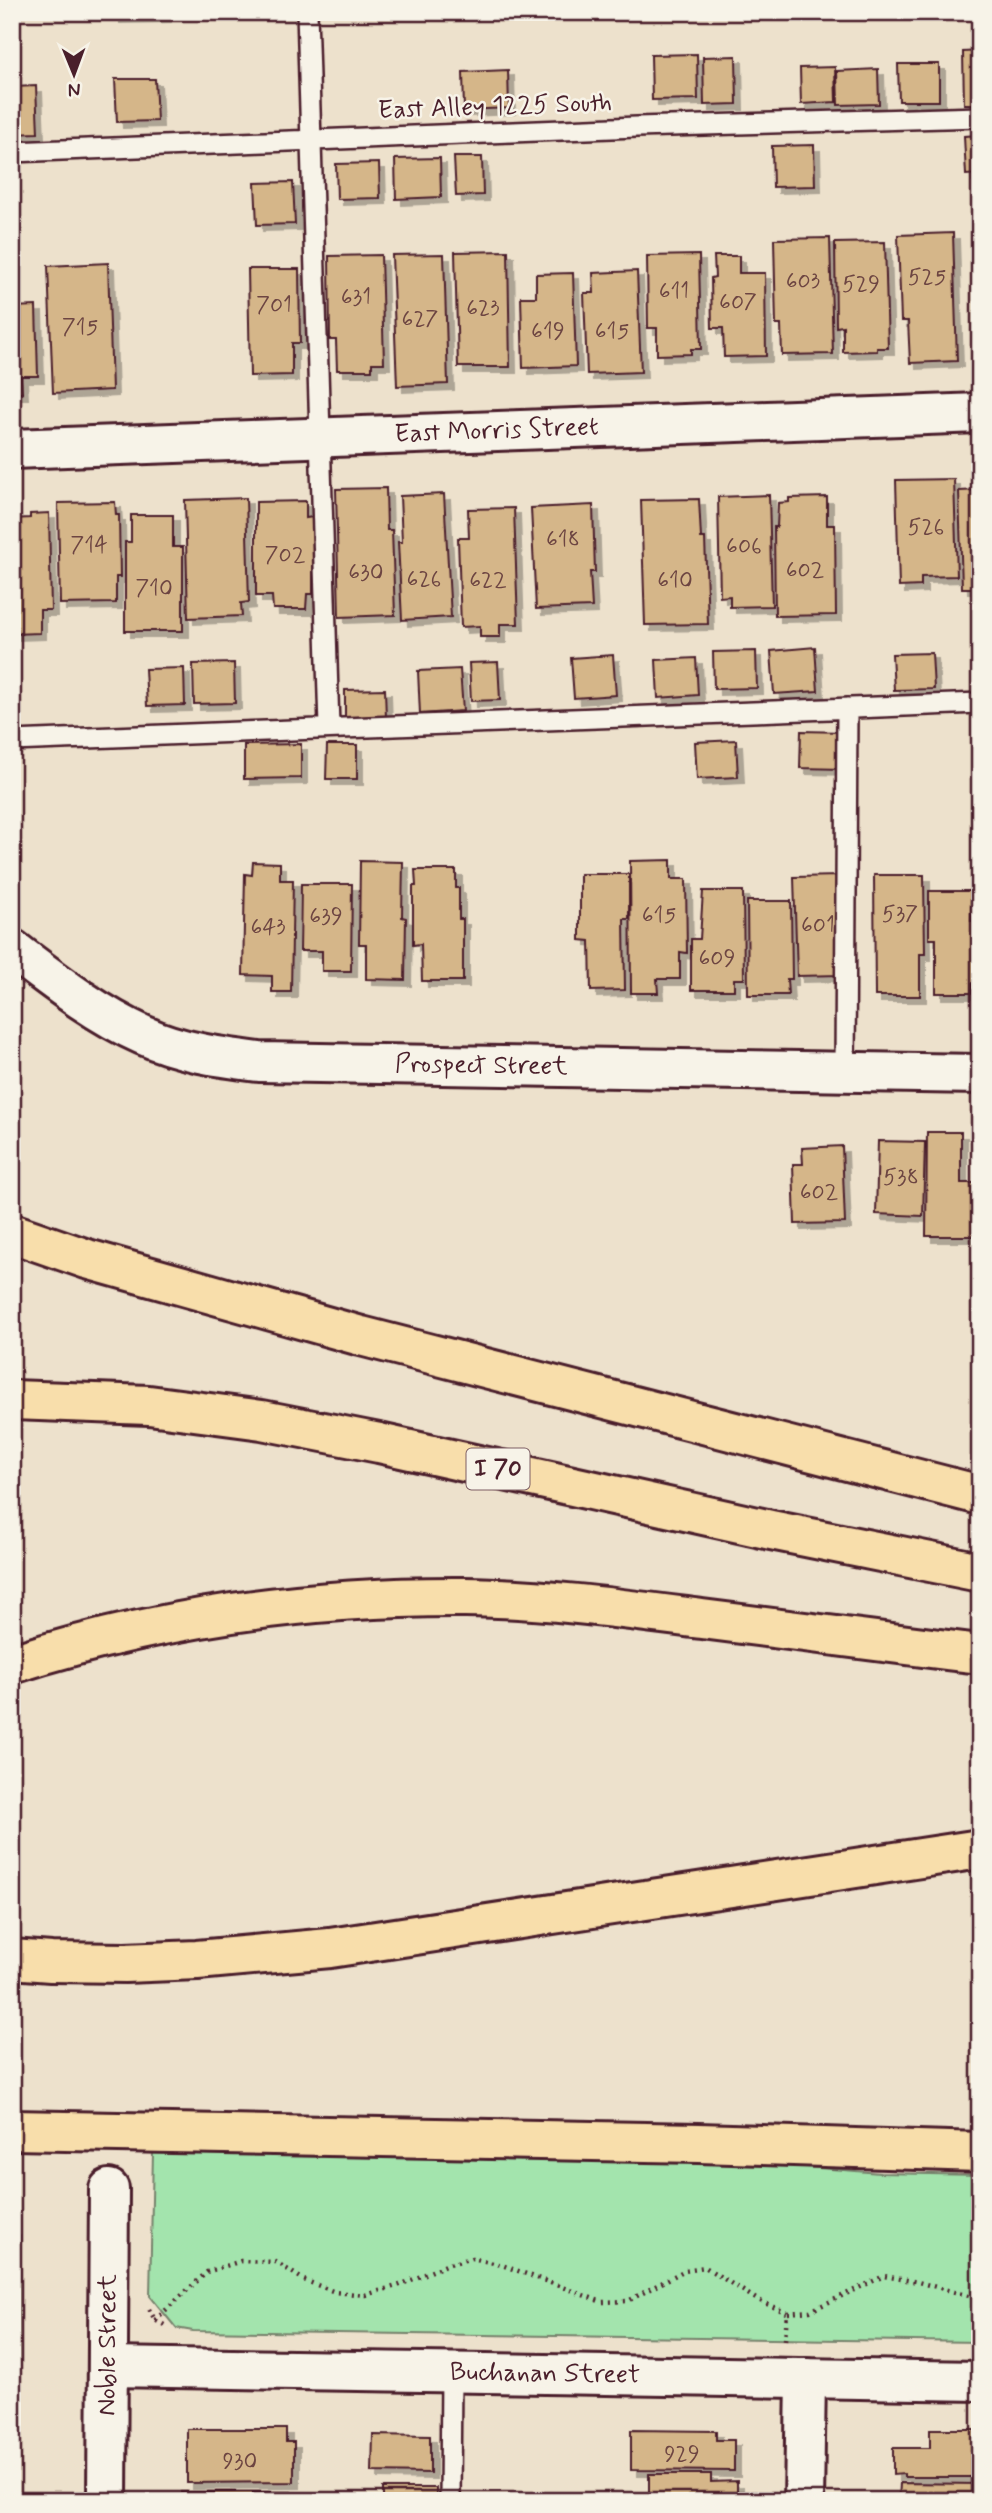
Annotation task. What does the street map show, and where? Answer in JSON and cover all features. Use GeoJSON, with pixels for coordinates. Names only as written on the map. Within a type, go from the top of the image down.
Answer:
{"type":"FeatureCollection","features":[{"type":"Feature","properties":{"kind":"highway"},"geometry":{"type":"LineString","coordinates":[[12,1233],[87,1259],[322,1326],[980,1495]]}},
{"type":"Feature","properties":{"kind":"highway","name":"I 70"},"geometry":{"type":"LineString","coordinates":[[12,1400],[149,1405],[262,1420],[379,1443],[771,1530],[980,1572]]}},
{"type":"Feature","properties":{"kind":"highway"},"geometry":{"type":"LineString","coordinates":[[12,1664],[116,1634],[203,1616],[300,1604],[467,1597],[592,1606],[980,1654]]}},
{"type":"Feature","properties":{"kind":"highway"},"geometry":{"type":"LineString","coordinates":[[12,1959],[137,1962],[211,1959],[317,1949],[980,1849]]}},
{"type":"Feature","properties":{"kind":"highway"},"geometry":{"type":"LineString","coordinates":[[12,2130],[685,2143],[980,2152]]}},
{"type":"Feature","properties":{"kind":"main road","name":"East Morris Street"},"geometry":{"type":"LineString","coordinates":[[12,449],[980,413]]}},
{"type":"Feature","properties":{"kind":"main road","name":"Prospect Street"},"geometry":{"type":"LineString","coordinates":[[12,948],[77,996],[144,1035],[193,1051],[259,1062],[980,1074]]}},
{"type":"Feature","properties":{"kind":"main road","name":"Noble Street"},"geometry":{"type":"LineString","coordinates":[[107,2501],[108,2189]]}},
{"type":"Feature","properties":{"kind":"main road","name":"Buchanan Street"},"geometry":{"type":"LineString","coordinates":[[108,2367],[980,2381]]}},
{"type":"Feature","properties":{"kind":"main road"},"geometry":{"type":"LineString","coordinates":[[804,2501],[806,2378]]}},
{"type":"Feature","properties":{"kind":"lane"},"geometry":{"type":"LineString","coordinates":[[307,12],[329,727]]}},
{"type":"Feature","properties":{"kind":"lane","name":"East Alley 1225 South"},"geometry":{"type":"LineString","coordinates":[[12,152],[980,117]]}},
{"type":"Feature","properties":{"kind":"lane"},"geometry":{"type":"LineString","coordinates":[[12,741],[980,703]]}},
{"type":"Feature","properties":{"kind":"lane"},"geometry":{"type":"LineString","coordinates":[[845,1072],[847,708]]}},
{"type":"Feature","properties":{"kind":"lane"},"geometry":{"type":"LineString","coordinates":[[450,2501],[451,2373]]}},
{"type":"Feature","properties":{"kind":"path"},"geometry":{"type":"LineString","coordinates":[[155,2320],[207,2272],[241,2261],[276,2262],[304,2280],[335,2292],[365,2295],[472,2258],[502,2265],[602,2302],[628,2301],[657,2288],[685,2270],[705,2267],[756,2299],[787,2313],[810,2311],[884,2276],[980,2299]]}},
{"type":"Feature","properties":{"kind":"path"},"geometry":{"type":"LineString","coordinates":[[146,2303],[155,2320],[172,2329]]}},
{"type":"Feature","properties":{"kind":"path"},"geometry":{"type":"LineString","coordinates":[[784,2344],[787,2313]]}},
{"type":"Feature","properties":{"kind":"green space"},"geometry":{"type":"Polygon","coordinates":[[[153,2152],[744,2162],[880,2173],[980,2175],[980,2342],[193,2331],[176,2328],[150,2296],[153,2152]]]}},
{"type":"Feature","properties":{"kind":"building"},"geometry":{"type":"Polygon","coordinates":[[[114,12],[165,12],[165,16],[114,17],[114,12]]]}},
{"type":"Feature","properties":{"kind":"building"},"geometry":{"type":"Polygon","coordinates":[[[980,51],[980,104],[964,104],[963,52],[980,51]]]}},
{"type":"Feature","properties":{"kind":"building"},"geometry":{"type":"Polygon","coordinates":[[[697,54],[698,99],[652,100],[651,55],[697,54]]]}},
{"type":"Feature","properties":{"kind":"building"},"geometry":{"type":"Polygon","coordinates":[[[736,56],[737,104],[704,105],[703,57],[736,56]]]}},
{"type":"Feature","properties":{"kind":"building"},"geometry":{"type":"Polygon","coordinates":[[[898,64],[939,64],[939,101],[899,101],[898,64]]]}},
{"type":"Feature","properties":{"kind":"building"},"geometry":{"type":"Polygon","coordinates":[[[835,67],[836,102],[801,104],[800,68],[835,67]]]}},
{"type":"Feature","properties":{"kind":"building"},"geometry":{"type":"Polygon","coordinates":[[[878,69],[879,104],[838,105],[837,71],[878,69]]]}},
{"type":"Feature","properties":{"kind":"building"},"geometry":{"type":"Polygon","coordinates":[[[508,70],[509,108],[464,110],[463,72],[508,70]]]}},
{"type":"Feature","properties":{"kind":"building"},"geometry":{"type":"Polygon","coordinates":[[[115,79],[155,79],[157,121],[117,122],[115,79]]]}},
{"type":"Feature","properties":{"kind":"building"},"geometry":{"type":"Polygon","coordinates":[[[36,86],[38,133],[12,134],[12,87],[36,86]]]}},
{"type":"Feature","properties":{"kind":"building"},"geometry":{"type":"Polygon","coordinates":[[[980,135],[980,174],[966,175],[964,136],[980,135]]]}},
{"type":"Feature","properties":{"kind":"building"},"geometry":{"type":"Polygon","coordinates":[[[814,145],[815,186],[773,187],[772,146],[814,145]]]}},
{"type":"Feature","properties":{"kind":"building"},"geometry":{"type":"Polygon","coordinates":[[[454,157],[482,157],[483,195],[456,196],[454,157]]]}},
{"type":"Feature","properties":{"kind":"building"},"geometry":{"type":"Polygon","coordinates":[[[440,158],[441,197],[396,199],[395,159],[440,158]]]}},
{"type":"Feature","properties":{"kind":"building"},"geometry":{"type":"Polygon","coordinates":[[[379,163],[380,198],[337,199],[336,164],[379,163]]]}},
{"type":"Feature","properties":{"kind":"building"},"geometry":{"type":"Polygon","coordinates":[[[293,182],[295,224],[257,225],[255,183],[293,182]]]}},
{"type":"Feature","properties":{"kind":"building"},"geometry":{"type":"Polygon","coordinates":[[[953,233],[957,361],[910,363],[908,321],[901,321],[898,235],[953,233]]]}},
{"type":"Feature","properties":{"kind":"building"},"geometry":{"type":"Polygon","coordinates":[[[830,238],[833,354],[782,355],[781,325],[776,325],[774,239],[830,238]]]}},
{"type":"Feature","properties":{"kind":"building"},"geometry":{"type":"Polygon","coordinates":[[[885,242],[888,348],[843,352],[843,326],[836,327],[835,243],[885,242]]]}},
{"type":"Feature","properties":{"kind":"building"},"geometry":{"type":"Polygon","coordinates":[[[508,251],[510,367],[458,367],[455,252],[508,251]]]}},
{"type":"Feature","properties":{"kind":"building"},"geometry":{"type":"Polygon","coordinates":[[[444,254],[448,384],[397,386],[392,255],[444,254]]]}},
{"type":"Feature","properties":{"kind":"building"},"geometry":{"type":"Polygon","coordinates":[[[381,255],[384,363],[372,363],[372,370],[337,370],[336,340],[330,340],[329,256],[381,255]]]}},
{"type":"Feature","properties":{"kind":"building"},"geometry":{"type":"Polygon","coordinates":[[[699,255],[701,349],[691,349],[691,354],[657,355],[657,328],[648,328],[647,256],[699,255]]]}},
{"type":"Feature","properties":{"kind":"building"},"geometry":{"type":"Polygon","coordinates":[[[714,256],[739,256],[739,273],[765,273],[766,356],[724,357],[723,328],[712,328],[711,278],[715,277],[714,256]]]}},
{"type":"Feature","properties":{"kind":"building"},"geometry":{"type":"Polygon","coordinates":[[[108,263],[112,390],[53,393],[48,266],[108,263]]]}},
{"type":"Feature","properties":{"kind":"building"},"geometry":{"type":"Polygon","coordinates":[[[248,269],[299,269],[300,343],[292,343],[292,375],[250,376],[248,269]]]}},
{"type":"Feature","properties":{"kind":"building"},"geometry":{"type":"Polygon","coordinates":[[[637,271],[641,372],[587,374],[584,293],[594,293],[593,273],[637,271]]]}},
{"type":"Feature","properties":{"kind":"building"},"geometry":{"type":"Polygon","coordinates":[[[573,273],[576,366],[523,368],[521,297],[536,297],[536,274],[573,273]]]}},
{"type":"Feature","properties":{"kind":"building"},"geometry":{"type":"Polygon","coordinates":[[[36,306],[38,376],[21,376],[22,393],[12,393],[12,307],[36,306]]]}},
{"type":"Feature","properties":{"kind":"building"},"geometry":{"type":"Polygon","coordinates":[[[954,479],[957,576],[921,577],[921,586],[899,587],[896,480],[954,479]]]}},
{"type":"Feature","properties":{"kind":"building"},"geometry":{"type":"Polygon","coordinates":[[[386,488],[387,530],[392,530],[395,615],[339,617],[336,489],[386,488]]]}},
{"type":"Feature","properties":{"kind":"building"},"geometry":{"type":"Polygon","coordinates":[[[980,490],[980,588],[962,588],[959,491],[980,490]]]}},
{"type":"Feature","properties":{"kind":"building"},"geometry":{"type":"Polygon","coordinates":[[[444,494],[451,617],[402,620],[398,542],[402,542],[400,496],[444,494]]]}},
{"type":"Feature","properties":{"kind":"building"},"geometry":{"type":"Polygon","coordinates":[[[769,495],[772,606],[730,607],[730,596],[720,597],[718,497],[769,495]]]}},
{"type":"Feature","properties":{"kind":"building"},"geometry":{"type":"Polygon","coordinates":[[[827,497],[827,525],[835,525],[836,615],[775,616],[774,527],[777,527],[778,503],[789,502],[789,498],[827,497]]]}},
{"type":"Feature","properties":{"kind":"building"},"geometry":{"type":"Polygon","coordinates":[[[246,498],[249,602],[241,603],[242,616],[188,618],[185,500],[246,498]]]}},
{"type":"Feature","properties":{"kind":"building"},"geometry":{"type":"Polygon","coordinates":[[[699,499],[701,538],[705,538],[708,624],[645,625],[641,500],[699,499]]]}},
{"type":"Feature","properties":{"kind":"building"},"geometry":{"type":"Polygon","coordinates":[[[306,501],[306,518],[313,517],[313,594],[307,594],[306,609],[273,609],[272,596],[256,596],[256,502],[306,501]]]}},
{"type":"Feature","properties":{"kind":"building"},"geometry":{"type":"Polygon","coordinates":[[[115,502],[116,515],[119,515],[120,577],[116,577],[116,603],[60,604],[58,503],[115,502]]]}},
{"type":"Feature","properties":{"kind":"building"},"geometry":{"type":"Polygon","coordinates":[[[593,505],[595,572],[590,572],[592,607],[536,609],[531,508],[593,505]]]}},
{"type":"Feature","properties":{"kind":"building"},"geometry":{"type":"Polygon","coordinates":[[[514,508],[518,624],[500,624],[500,637],[480,637],[480,626],[461,627],[458,538],[469,538],[468,509],[514,508]]]}},
{"type":"Feature","properties":{"kind":"building"},"geometry":{"type":"Polygon","coordinates":[[[49,513],[51,610],[40,610],[40,633],[12,634],[12,519],[49,513]]]}},
{"type":"Feature","properties":{"kind":"building"},"geometry":{"type":"Polygon","coordinates":[[[131,515],[173,515],[173,547],[183,547],[183,631],[125,631],[125,542],[131,542],[131,515]]]}},
{"type":"Feature","properties":{"kind":"building"},"geometry":{"type":"Polygon","coordinates":[[[815,647],[818,691],[774,694],[771,651],[815,647]]]}},
{"type":"Feature","properties":{"kind":"building"},"geometry":{"type":"Polygon","coordinates":[[[756,651],[757,688],[714,689],[713,652],[756,651]]]}},
{"type":"Feature","properties":{"kind":"building"},"geometry":{"type":"Polygon","coordinates":[[[932,653],[934,689],[894,690],[892,654],[932,653]]]}},
{"type":"Feature","properties":{"kind":"building"},"geometry":{"type":"Polygon","coordinates":[[[613,655],[616,695],[574,698],[571,658],[613,655]]]}},
{"type":"Feature","properties":{"kind":"building"},"geometry":{"type":"Polygon","coordinates":[[[696,658],[698,695],[658,698],[656,660],[696,658]]]}},
{"type":"Feature","properties":{"kind":"building"},"geometry":{"type":"Polygon","coordinates":[[[498,662],[500,700],[471,701],[469,663],[498,662]]]}},
{"type":"Feature","properties":{"kind":"building"},"geometry":{"type":"Polygon","coordinates":[[[234,663],[235,703],[194,704],[193,664],[234,663]]]}},
{"type":"Feature","properties":{"kind":"building"},"geometry":{"type":"Polygon","coordinates":[[[184,668],[185,705],[147,706],[145,669],[184,668]]]}},
{"type":"Feature","properties":{"kind":"building"},"geometry":{"type":"Polygon","coordinates":[[[460,669],[463,711],[420,714],[418,671],[460,669]]]}},
{"type":"Feature","properties":{"kind":"building"},"geometry":{"type":"Polygon","coordinates":[[[385,689],[386,718],[345,719],[345,690],[385,689]]]}},
{"type":"Feature","properties":{"kind":"building"},"geometry":{"type":"Polygon","coordinates":[[[801,731],[844,732],[843,769],[800,768],[801,731]]]}},
{"type":"Feature","properties":{"kind":"building"},"geometry":{"type":"Polygon","coordinates":[[[736,740],[738,777],[697,779],[695,742],[736,740]]]}},
{"type":"Feature","properties":{"kind":"building"},"geometry":{"type":"Polygon","coordinates":[[[301,744],[301,778],[244,779],[244,745],[301,744]]]}},
{"type":"Feature","properties":{"kind":"building"},"geometry":{"type":"Polygon","coordinates":[[[327,745],[357,745],[357,779],[326,779],[327,745]]]}},
{"type":"Feature","properties":{"kind":"building"},"geometry":{"type":"Polygon","coordinates":[[[671,860],[671,879],[686,879],[687,953],[680,952],[680,979],[657,979],[658,993],[631,993],[630,861],[671,860]]]}},
{"type":"Feature","properties":{"kind":"building"},"geometry":{"type":"Polygon","coordinates":[[[360,861],[403,862],[405,980],[366,979],[366,944],[359,944],[360,861]]]}},
{"type":"Feature","properties":{"kind":"building"},"geometry":{"type":"Polygon","coordinates":[[[253,862],[280,863],[280,880],[293,880],[291,992],[272,992],[272,976],[243,975],[245,874],[252,875],[253,862]]]}},
{"type":"Feature","properties":{"kind":"building"},"geometry":{"type":"Polygon","coordinates":[[[415,870],[456,870],[459,919],[463,919],[463,981],[422,981],[421,944],[413,945],[415,870]]]}},
{"type":"Feature","properties":{"kind":"building"},"geometry":{"type":"Polygon","coordinates":[[[580,874],[629,874],[629,919],[624,919],[625,990],[591,991],[590,941],[580,940],[580,874]]]}},
{"type":"Feature","properties":{"kind":"building"},"geometry":{"type":"Polygon","coordinates":[[[874,875],[924,875],[925,954],[920,954],[920,996],[875,996],[874,875]]]}},
{"type":"Feature","properties":{"kind":"building"},"geometry":{"type":"Polygon","coordinates":[[[840,876],[841,975],[797,976],[794,877],[840,876]]]}},
{"type":"Feature","properties":{"kind":"building"},"geometry":{"type":"Polygon","coordinates":[[[301,884],[352,884],[351,971],[322,971],[322,951],[300,951],[301,884]]]}},
{"type":"Feature","properties":{"kind":"building"},"geometry":{"type":"Polygon","coordinates":[[[703,891],[743,891],[744,979],[734,979],[734,990],[691,990],[691,939],[700,939],[703,891]]]}},
{"type":"Feature","properties":{"kind":"building"},"geometry":{"type":"Polygon","coordinates":[[[929,891],[972,891],[971,921],[976,921],[976,983],[972,983],[972,993],[936,993],[936,939],[929,939],[929,891]]]}},
{"type":"Feature","properties":{"kind":"building"},"geometry":{"type":"Polygon","coordinates":[[[747,901],[791,901],[792,979],[787,979],[788,995],[748,995],[747,901]]]}},
{"type":"Feature","properties":{"kind":"building"},"geometry":{"type":"Polygon","coordinates":[[[927,1132],[961,1132],[961,1183],[978,1183],[977,1236],[926,1236],[927,1132]]]}},
{"type":"Feature","properties":{"kind":"building"},"geometry":{"type":"Polygon","coordinates":[[[878,1141],[925,1142],[923,1216],[876,1214],[878,1141]]]}},
{"type":"Feature","properties":{"kind":"building"},"geometry":{"type":"Polygon","coordinates":[[[842,1146],[845,1223],[795,1224],[793,1164],[803,1164],[802,1148],[842,1146]]]}},
{"type":"Feature","properties":{"kind":"building"},"geometry":{"type":"Polygon","coordinates":[[[12,2230],[14,2230],[12,2415],[12,2230]]]}},
{"type":"Feature","properties":{"kind":"building"},"geometry":{"type":"Polygon","coordinates":[[[187,2429],[286,2429],[286,2442],[294,2442],[294,2482],[187,2483],[187,2429]]]}},
{"type":"Feature","properties":{"kind":"building"},"geometry":{"type":"Polygon","coordinates":[[[930,2429],[975,2429],[975,2477],[893,2475],[893,2448],[930,2448],[930,2429]]]}},
{"type":"Feature","properties":{"kind":"building"},"geometry":{"type":"Polygon","coordinates":[[[631,2430],[716,2431],[716,2440],[734,2440],[734,2471],[631,2470],[631,2430]]]}},
{"type":"Feature","properties":{"kind":"building"},"geometry":{"type":"Polygon","coordinates":[[[373,2435],[430,2436],[430,2473],[372,2472],[373,2435]]]}},
{"type":"Feature","properties":{"kind":"building"},"geometry":{"type":"Polygon","coordinates":[[[649,2474],[711,2474],[711,2482],[737,2481],[737,2501],[649,2501],[649,2474]]]}},
{"type":"Feature","properties":{"kind":"building"},"geometry":{"type":"Polygon","coordinates":[[[900,2483],[980,2484],[980,2501],[899,2501],[900,2483]]]}},
{"type":"Feature","properties":{"kind":"building"},"geometry":{"type":"Polygon","coordinates":[[[383,2488],[436,2488],[436,2501],[383,2501],[383,2488]]]}},
{"type":"Feature","properties":{"kind":"building"},"geometry":{"type":"Polygon","coordinates":[[[182,2492],[291,2492],[291,2501],[182,2501],[182,2492]]]}}]}
